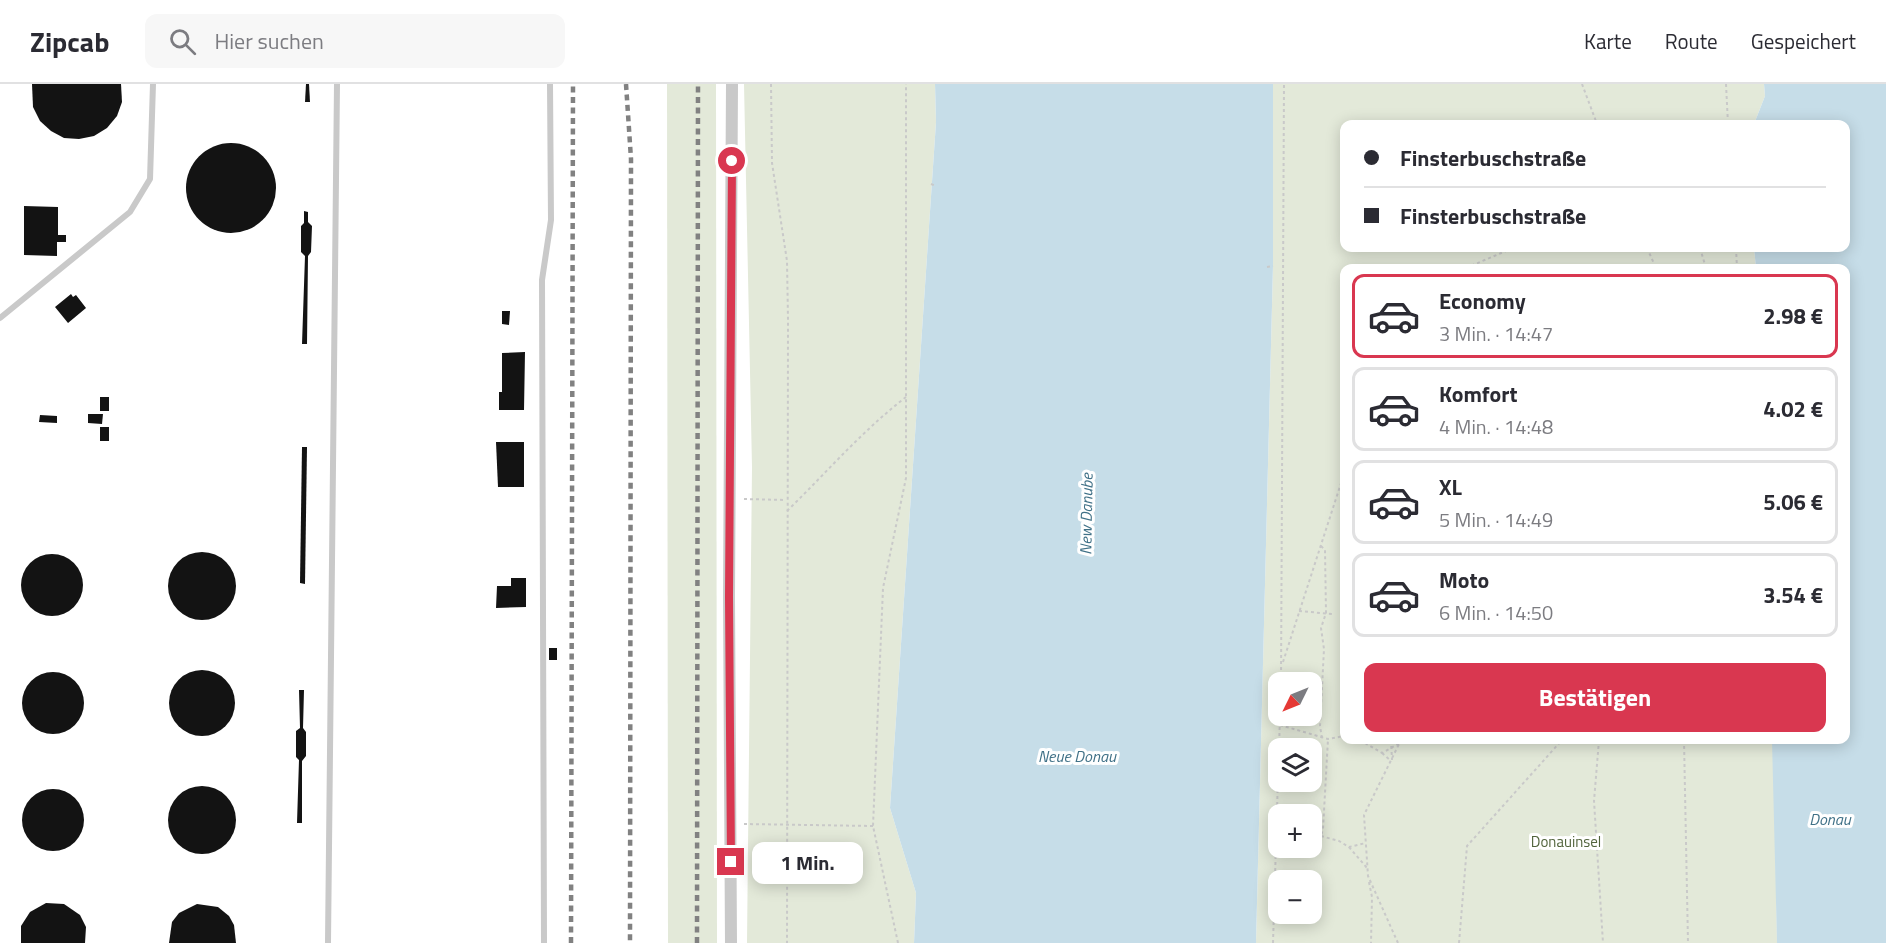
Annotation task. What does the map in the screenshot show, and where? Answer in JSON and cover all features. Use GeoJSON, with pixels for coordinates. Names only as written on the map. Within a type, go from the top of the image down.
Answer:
{"type":"FeatureCollection","features":[{"type":"Feature","properties":{"kind":"street"},"geometry":{"type":"LineString","coordinates":[[731,943],[729,585],[732,84]]}},
{"type":"Feature","properties":{"kind":"lane"},"geometry":{"type":"LineString","coordinates":[[0,318],[130,212],[142,195],[150,179],[153,84]]}},
{"type":"Feature","properties":{"kind":"lane"},"geometry":{"type":"LineString","coordinates":[[328,943],[337,84]]}},
{"type":"Feature","properties":{"kind":"lane"},"geometry":{"type":"LineString","coordinates":[[544,943],[542,280],[551,220],[550,84]]}},
{"type":"Feature","properties":{"kind":"path"},"geometry":{"type":"LineString","coordinates":[[771,84],[772,163],[787,261],[787,943]]}},
{"type":"Feature","properties":{"kind":"path"},"geometry":{"type":"LineString","coordinates":[[898,943],[873,826],[883,588],[906,478],[906,84]]}},
{"type":"Feature","properties":{"kind":"path"},"geometry":{"type":"LineString","coordinates":[[1281,672],[1284,84]]}},
{"type":"Feature","properties":{"kind":"path"},"geometry":{"type":"LineString","coordinates":[[1582,84],[1596,120]]}},
{"type":"Feature","properties":{"kind":"path"},"geometry":{"type":"LineString","coordinates":[[1726,84],[1728,120]]}},
{"type":"Feature","properties":{"kind":"path"},"geometry":{"type":"LineString","coordinates":[[931,184],[936,186]]}},
{"type":"Feature","properties":{"kind":"path"},"geometry":{"type":"LineString","coordinates":[[1476,264],[1504,252]]}},
{"type":"Feature","properties":{"kind":"path"},"geometry":{"type":"LineString","coordinates":[[1267,267],[1273,266]]}},
{"type":"Feature","properties":{"kind":"path"},"geometry":{"type":"LineString","coordinates":[[787,511],[838,461],[867,427],[906,397]]}},
{"type":"Feature","properties":{"kind":"path"},"geometry":{"type":"LineString","coordinates":[[1281,667],[1340,487]]}},
{"type":"Feature","properties":{"kind":"path"},"geometry":{"type":"LineString","coordinates":[[744,499],[787,500]]}},
{"type":"Feature","properties":{"kind":"path"},"geometry":{"type":"LineString","coordinates":[[1320,546],[1325,550],[1326,613],[1321,628],[1324,649],[1320,726],[1323,738]]}},
{"type":"Feature","properties":{"kind":"path"},"geometry":{"type":"LineString","coordinates":[[1299,611],[1332,614]]}},
{"type":"Feature","properties":{"kind":"path"},"geometry":{"type":"LineString","coordinates":[[1283,726],[1328,739],[1340,737]]}},
{"type":"Feature","properties":{"kind":"path"},"geometry":{"type":"LineString","coordinates":[[1322,832],[1328,739]]}},
{"type":"Feature","properties":{"kind":"path"},"geometry":{"type":"LineString","coordinates":[[1367,744],[1382,753],[1392,763]]}},
{"type":"Feature","properties":{"kind":"path"},"geometry":{"type":"LineString","coordinates":[[1391,744],[1392,763]]}},
{"type":"Feature","properties":{"kind":"path"},"geometry":{"type":"LineString","coordinates":[[1382,753],[1397,744]]}},
{"type":"Feature","properties":{"kind":"path"},"geometry":{"type":"LineString","coordinates":[[1371,943],[1372,897],[1368,876],[1364,815],[1400,744]]}},
{"type":"Feature","properties":{"kind":"path"},"geometry":{"type":"LineString","coordinates":[[1459,943],[1467,846],[1558,744]]}},
{"type":"Feature","properties":{"kind":"path"},"geometry":{"type":"LineString","coordinates":[[1599,744],[1594,801],[1603,943]]}},
{"type":"Feature","properties":{"kind":"path"},"geometry":{"type":"LineString","coordinates":[[1684,744],[1688,943]]}},
{"type":"Feature","properties":{"kind":"path"},"geometry":{"type":"LineString","coordinates":[[742,824],[873,826]]}},
{"type":"Feature","properties":{"kind":"path"},"geometry":{"type":"LineString","coordinates":[[1323,829],[1328,837]]}},
{"type":"Feature","properties":{"kind":"path"},"geometry":{"type":"LineString","coordinates":[[1322,836],[1349,847],[1368,870]]}},
{"type":"Feature","properties":{"kind":"path"},"geometry":{"type":"LineString","coordinates":[[1349,847],[1366,843]]}},
{"type":"Feature","properties":{"kind":"path"},"geometry":{"type":"LineString","coordinates":[[1273,943],[1276,858]]}},
{"type":"Feature","properties":{"kind":"path"},"geometry":{"type":"LineString","coordinates":[[1368,876],[1398,943]]}},
{"type":"Feature","properties":{"kind":"green space"},"geometry":{"type":"Polygon","coordinates":[[[667,84],[716,84],[717,943],[668,943],[667,84]]]}},
{"type":"Feature","properties":{"kind":"green space"},"geometry":{"type":"Polygon","coordinates":[[[744,84],[935,84],[936,122],[890,808],[916,893],[914,943],[747,943],[752,467],[744,84]]]}},
{"type":"Feature","properties":{"kind":"green space","name":"Donauinsel"},"geometry":{"type":"Polygon","coordinates":[[[1273,84],[1764,84],[1765,96],[1756,120],[1340,120],[1340,252],[1754,252],[1756,264],[1340,264],[1340,744],[1774,744],[1777,943],[1256,943],[1273,266],[1273,84]]]}},
{"type":"Feature","properties":{"kind":"water","name":"Neue Donau"},"geometry":{"type":"Polygon","coordinates":[[[935,84],[1273,84],[1273,266],[1256,943],[914,943],[916,893],[890,808],[936,122],[935,84]]]}},
{"type":"Feature","properties":{"kind":"water","name":"Donau"},"geometry":{"type":"Polygon","coordinates":[[[1764,84],[1886,84],[1886,943],[1777,943],[1772,744],[1850,744],[1850,264],[1756,264],[1754,252],[1850,252],[1850,120],[1756,120],[1765,96],[1764,84]]]}},
{"type":"Feature","properties":{"kind":"building"},"geometry":{"type":"Polygon","coordinates":[[[32,84],[121,84],[122,102],[117,116],[107,128],[94,136],[79,139],[64,138],[51,131],[40,121],[33,107],[32,84]]]}},
{"type":"Feature","properties":{"kind":"building"},"geometry":{"type":"Polygon","coordinates":[[[306,84],[309,84],[310,102],[305,102],[306,84]]]}},
{"type":"Feature","properties":{"kind":"building"},"geometry":{"type":"Polygon","coordinates":[[[231,143],[248,146],[263,156],[273,171],[276,188],[273,205],[263,220],[248,230],[231,233],[214,230],[199,220],[189,205],[186,188],[189,171],[199,156],[214,146],[231,143]]]}},
{"type":"Feature","properties":{"kind":"building"},"geometry":{"type":"Polygon","coordinates":[[[24,206],[58,207],[58,235],[66,235],[66,242],[57,242],[57,256],[24,255],[24,206]]]}},
{"type":"Feature","properties":{"kind":"building"},"geometry":{"type":"Polygon","coordinates":[[[304,211],[308,212],[308,222],[312,226],[311,252],[308,256],[307,344],[302,344],[305,256],[301,252],[301,226],[304,223],[304,211]]]}},
{"type":"Feature","properties":{"kind":"building"},"geometry":{"type":"Polygon","coordinates":[[[71,294],[73,297],[76,295],[86,308],[68,323],[55,307],[71,294]]]}},
{"type":"Feature","properties":{"kind":"building"},"geometry":{"type":"Polygon","coordinates":[[[502,311],[510,311],[509,325],[502,324],[502,311]]]}},
{"type":"Feature","properties":{"kind":"building"},"geometry":{"type":"Polygon","coordinates":[[[525,352],[524,410],[499,410],[499,392],[502,392],[502,353],[525,352]]]}},
{"type":"Feature","properties":{"kind":"building"},"geometry":{"type":"Polygon","coordinates":[[[100,397],[109,397],[109,411],[100,411],[100,397]]]}},
{"type":"Feature","properties":{"kind":"building"},"geometry":{"type":"Polygon","coordinates":[[[88,414],[103,414],[102,424],[88,423],[88,414]]]}},
{"type":"Feature","properties":{"kind":"building"},"geometry":{"type":"Polygon","coordinates":[[[40,415],[57,416],[57,423],[39,422],[40,415]]]}},
{"type":"Feature","properties":{"kind":"building"},"geometry":{"type":"Polygon","coordinates":[[[100,427],[109,427],[109,441],[100,441],[100,427]]]}},
{"type":"Feature","properties":{"kind":"building"},"geometry":{"type":"Polygon","coordinates":[[[496,442],[524,442],[524,487],[498,487],[496,442]]]}},
{"type":"Feature","properties":{"kind":"building"},"geometry":{"type":"Polygon","coordinates":[[[302,447],[307,447],[305,584],[300,583],[302,447]]]}},
{"type":"Feature","properties":{"kind":"building"},"geometry":{"type":"Polygon","coordinates":[[[202,552],[215,555],[226,562],[233,573],[236,586],[233,599],[226,610],[215,617],[202,620],[189,617],[178,610],[171,599],[168,586],[171,573],[178,562],[189,555],[202,552]]]}},
{"type":"Feature","properties":{"kind":"building"},"geometry":{"type":"Polygon","coordinates":[[[46,554],[58,554],[74,563],[81,573],[83,585],[81,597],[74,607],[58,616],[46,616],[35,611],[26,602],[21,591],[21,579],[26,568],[35,559],[46,554]]]}},
{"type":"Feature","properties":{"kind":"building"},"geometry":{"type":"Polygon","coordinates":[[[511,578],[526,578],[526,607],[496,608],[497,586],[511,586],[511,578]]]}},
{"type":"Feature","properties":{"kind":"building"},"geometry":{"type":"Polygon","coordinates":[[[549,648],[557,648],[557,660],[549,660],[549,648]]]}},
{"type":"Feature","properties":{"kind":"building"},"geometry":{"type":"Polygon","coordinates":[[[196,670],[208,670],[220,675],[230,685],[235,703],[233,716],[220,731],[208,736],[196,736],[184,731],[174,721],[169,709],[169,697],[174,685],[184,675],[196,670]]]}},
{"type":"Feature","properties":{"kind":"building"},"geometry":{"type":"Polygon","coordinates":[[[47,672],[59,672],[75,681],[82,691],[84,703],[82,715],[75,725],[59,734],[47,734],[36,729],[27,720],[22,709],[22,697],[27,686],[36,677],[47,672]]]}},
{"type":"Feature","properties":{"kind":"building"},"geometry":{"type":"Polygon","coordinates":[[[299,690],[304,690],[303,728],[306,732],[306,756],[302,761],[302,823],[297,823],[299,760],[296,757],[296,731],[300,728],[299,690]]]}},
{"type":"Feature","properties":{"kind":"building"},"geometry":{"type":"Polygon","coordinates":[[[202,786],[215,789],[226,796],[233,807],[236,820],[233,833],[226,844],[215,851],[202,854],[189,851],[178,844],[171,833],[168,820],[171,807],[178,796],[189,789],[202,786]]]}},
{"type":"Feature","properties":{"kind":"building"},"geometry":{"type":"Polygon","coordinates":[[[53,789],[65,791],[75,798],[82,808],[84,820],[82,832],[75,842],[65,849],[53,851],[41,849],[31,842],[24,832],[22,820],[24,808],[31,798],[41,791],[53,789]]]}},
{"type":"Feature","properties":{"kind":"building"},"geometry":{"type":"Polygon","coordinates":[[[46,903],[64,904],[80,915],[86,927],[85,943],[21,943],[21,926],[30,912],[46,903]]]}},
{"type":"Feature","properties":{"kind":"building"},"geometry":{"type":"Polygon","coordinates":[[[197,904],[218,907],[229,916],[234,925],[236,943],[169,943],[172,922],[179,913],[197,904]]]}},
{"type":"Feature","properties":{"kind":"railway"},"geometry":{"type":"LineString","coordinates":[[571,943],[573,84]]}},
{"type":"Feature","properties":{"kind":"railway"},"geometry":{"type":"LineString","coordinates":[[626,84],[631,159],[630,943]]}},
{"type":"Feature","properties":{"kind":"railway"},"geometry":{"type":"LineString","coordinates":[[697,943],[698,84]]}},
{"type":"Feature","properties":{"kind":"route"},"geometry":{"type":"LineString","coordinates":[[731,862],[729,597],[732,161]]}},
{"type":"Feature","properties":{"kind":"water label","name":"New Danube"},"geometry":{"type":"Point","coordinates":[1086,514]}}]}
